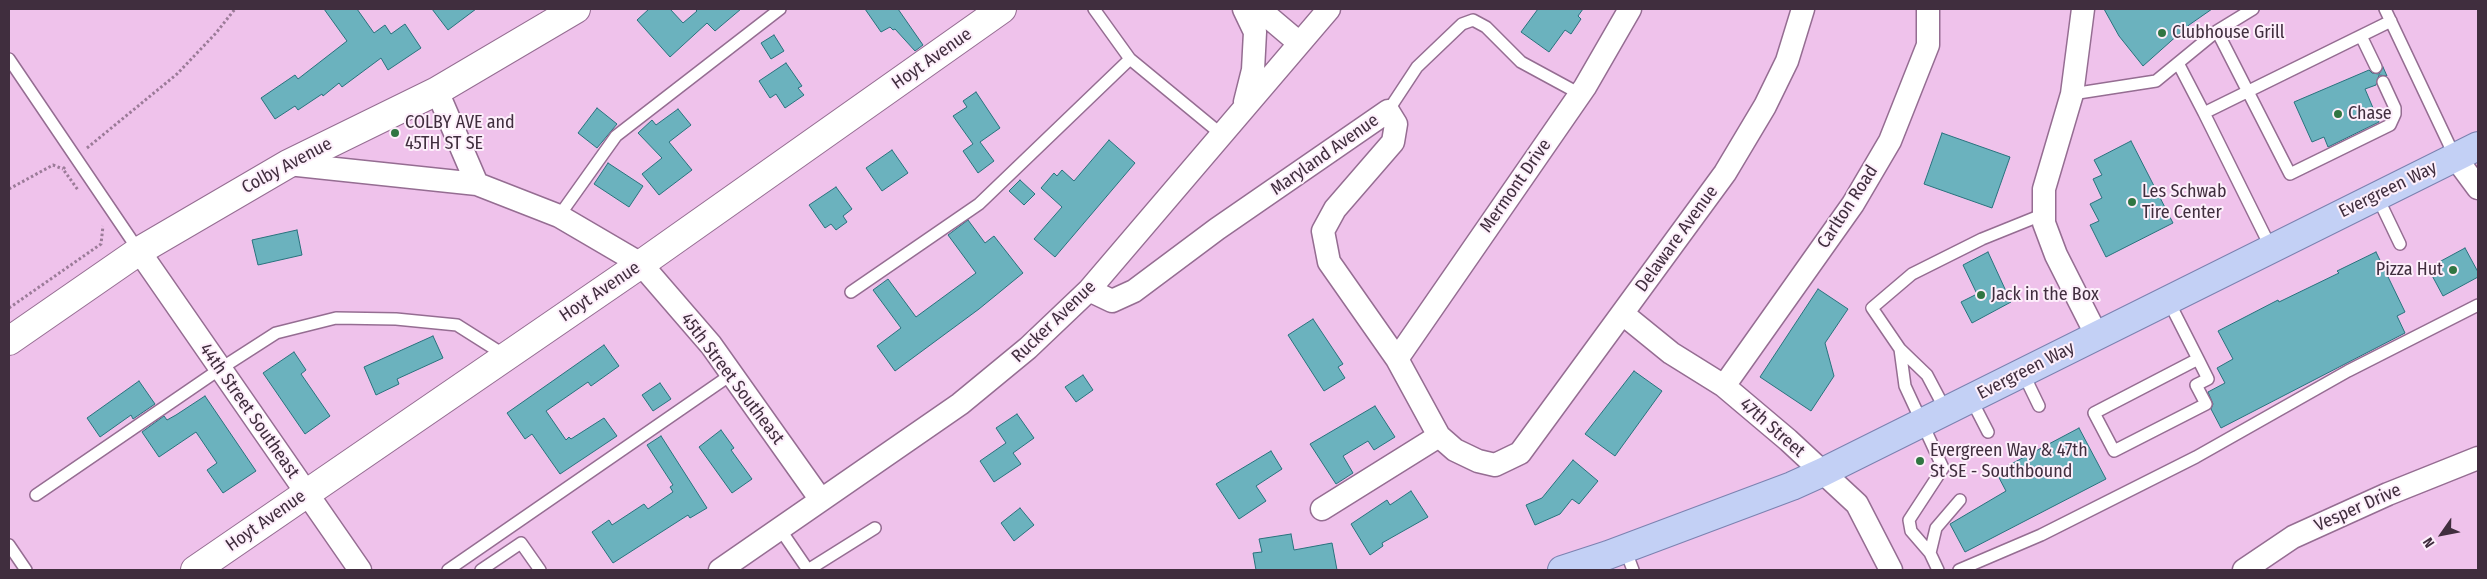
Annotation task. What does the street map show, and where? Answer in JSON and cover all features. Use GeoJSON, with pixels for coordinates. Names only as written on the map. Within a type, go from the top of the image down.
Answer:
{"type":"FeatureCollection","features":[{"type":"Feature","properties":{"kind":"main road","name":"Evergreen Way"},"geometry":{"type":"LineString","coordinates":[[1562,570],[1629,560],[1823,472],[2466,151]]}},
{"type":"Feature","properties":{"kind":"street","name":"Colby Avenue"},"geometry":{"type":"LineString","coordinates":[[9,341],[138,251],[288,164],[437,91],[576,9]]}},
{"type":"Feature","properties":{"kind":"street","name":"Hoyt Avenue"},"geometry":{"type":"LineString","coordinates":[[195,570],[641,264],[1002,9]]}},
{"type":"Feature","properties":{"kind":"street"},"geometry":{"type":"LineString","coordinates":[[1244,9],[1255,32],[1253,70],[1244,107]]}},
{"type":"Feature","properties":{"kind":"street"},"geometry":{"type":"LineString","coordinates":[[1260,9],[1298,42]]}},
{"type":"Feature","properties":{"kind":"street","name":"Rucker Avenue"},"geometry":{"type":"LineString","coordinates":[[720,570],[960,404],[1028,348],[1089,290],[1298,42],[1329,9]]}},
{"type":"Feature","properties":{"kind":"street","name":"Mermont Drive"},"geometry":{"type":"LineString","coordinates":[[1397,359],[1580,94],[1630,9]]}},
{"type":"Feature","properties":{"kind":"street","name":"Delaware Avenue"},"geometry":{"type":"LineString","coordinates":[[1520,453],[1725,173],[1765,106],[1787,61],[1803,9]]}},
{"type":"Feature","properties":{"kind":"street","name":"Carlton Road"},"geometry":{"type":"LineString","coordinates":[[1724,386],[1853,204],[1890,141],[1928,45],[1928,9]]}},
{"type":"Feature","properties":{"kind":"street"},"geometry":{"type":"LineString","coordinates":[[2083,9],[2072,94],[2044,189],[2044,223],[2056,255],[2097,336]]}},
{"type":"Feature","properties":{"kind":"street"},"geometry":{"type":"LineString","coordinates":[[437,91],[477,184]]}},
{"type":"Feature","properties":{"kind":"street","name":"Maryland Avenue"},"geometry":{"type":"LineString","coordinates":[[1089,290],[1112,301],[1134,291],[1217,229],[1388,111],[1396,124],[1393,142],[1335,209],[1323,231],[1328,262],[1397,359],[1439,436],[1455,450],[1478,461],[1495,465],[1520,453]]}},
{"type":"Feature","properties":{"kind":"street"},"geometry":{"type":"LineString","coordinates":[[2466,151],[2478,188]]}},
{"type":"Feature","properties":{"kind":"street","name":"45th Street Southeast"},"geometry":{"type":"LineString","coordinates":[[288,164],[477,184],[559,216],[641,264],[712,345],[821,500]]}},
{"type":"Feature","properties":{"kind":"street","name":"44th Street Southeast"},"geometry":{"type":"LineString","coordinates":[[138,251],[360,570]]}},
{"type":"Feature","properties":{"kind":"street","name":"47th Street"},"geometry":{"type":"LineString","coordinates":[[1623,314],[1671,353],[1724,386],[1857,504],[1891,570]]}},
{"type":"Feature","properties":{"kind":"street"},"geometry":{"type":"LineString","coordinates":[[1322,510],[1439,436]]}},
{"type":"Feature","properties":{"kind":"street","name":"Vesper Drive"},"geometry":{"type":"LineString","coordinates":[[2244,570],[2293,537],[2388,494],[2478,458]]}},
{"type":"Feature","properties":{"kind":"lane"},"geometry":{"type":"LineString","coordinates":[[559,216],[616,136],[780,9]]}},
{"type":"Feature","properties":{"kind":"lane"},"geometry":{"type":"LineString","coordinates":[[1094,9],[1130,59],[1221,134]]}},
{"type":"Feature","properties":{"kind":"lane"},"geometry":{"type":"LineString","coordinates":[[2072,94],[2156,81],[2217,31],[2253,9]]}},
{"type":"Feature","properties":{"kind":"lane"},"geometry":{"type":"LineString","coordinates":[[2385,9],[2466,151]]}},
{"type":"Feature","properties":{"kind":"lane"},"geometry":{"type":"LineString","coordinates":[[1388,111],[1416,66],[1462,24],[1473,20],[1486,27],[1520,62],[1580,94]]}},
{"type":"Feature","properties":{"kind":"lane"},"geometry":{"type":"LineString","coordinates":[[2204,113],[2391,21]]}},
{"type":"Feature","properties":{"kind":"lane"},"geometry":{"type":"LineString","coordinates":[[2217,31],[2290,174],[2390,125],[2395,114],[2395,108],[2383,82]]}},
{"type":"Feature","properties":{"kind":"lane"},"geometry":{"type":"LineString","coordinates":[[2361,36],[2376,67]]}},
{"type":"Feature","properties":{"kind":"lane"},"geometry":{"type":"LineString","coordinates":[[9,59],[138,251]]}},
{"type":"Feature","properties":{"kind":"lane"},"geometry":{"type":"LineString","coordinates":[[851,292],[979,204],[1130,59]]}},
{"type":"Feature","properties":{"kind":"lane"},"geometry":{"type":"LineString","coordinates":[[2178,62],[2271,248]]}},
{"type":"Feature","properties":{"kind":"lane"},"geometry":{"type":"LineString","coordinates":[[2376,196],[2400,244]]}},
{"type":"Feature","properties":{"kind":"lane"},"geometry":{"type":"LineString","coordinates":[[1946,411],[1927,375],[1900,348],[1872,308],[1912,274],[1982,240],[2044,214]]}},
{"type":"Feature","properties":{"kind":"lane"},"geometry":{"type":"LineString","coordinates":[[2168,300],[2208,379],[2196,385],[2206,404],[2114,451],[2094,413],[2198,360]]}},
{"type":"Feature","properties":{"kind":"lane"},"geometry":{"type":"LineString","coordinates":[[1959,570],[2041,535],[2196,457],[2348,371],[2478,305]]}},
{"type":"Feature","properties":{"kind":"lane"},"geometry":{"type":"LineString","coordinates":[[36,495],[276,333],[336,318],[396,319],[457,325],[506,356]]}},
{"type":"Feature","properties":{"kind":"lane"},"geometry":{"type":"LineString","coordinates":[[1900,348],[1905,386],[1943,468],[1909,520],[1911,531],[1930,553],[1938,570]]}},
{"type":"Feature","properties":{"kind":"lane"},"geometry":{"type":"LineString","coordinates":[[2023,373],[2039,406]]}},
{"type":"Feature","properties":{"kind":"lane"},"geometry":{"type":"LineString","coordinates":[[448,570],[732,374]]}},
{"type":"Feature","properties":{"kind":"lane"},"geometry":{"type":"LineString","coordinates":[[1970,399],[1988,432]]}},
{"type":"Feature","properties":{"kind":"lane"},"geometry":{"type":"LineString","coordinates":[[1930,553],[1936,528],[1960,500]]}},
{"type":"Feature","properties":{"kind":"lane"},"geometry":{"type":"LineString","coordinates":[[780,529],[808,570],[875,528]]}},
{"type":"Feature","properties":{"kind":"lane"},"geometry":{"type":"LineString","coordinates":[[481,570],[521,543],[540,570]]}},
{"type":"Feature","properties":{"kind":"lane"},"geometry":{"type":"LineString","coordinates":[[9,545],[26,570]]}},
{"type":"Feature","properties":{"kind":"path"},"geometry":{"type":"LineString","coordinates":[[63,170],[177,74],[216,34],[235,9]]}},
{"type":"Feature","properties":{"kind":"path"},"geometry":{"type":"LineString","coordinates":[[9,189],[54,165],[63,170],[78,191]]}},
{"type":"Feature","properties":{"kind":"path"},"geometry":{"type":"LineString","coordinates":[[9,308],[101,244],[104,228],[99,220]]}},
{"type":"Feature","properties":{"kind":"building"},"geometry":{"type":"Polygon","coordinates":[[[324,9],[357,9],[374,33],[385,25],[391,34],[405,24],[421,48],[388,70],[381,58],[342,87],[339,83],[323,96],[322,94],[298,110],[295,106],[275,119],[261,98],[295,75],[298,79],[347,41],[324,9]]]}},
{"type":"Feature","properties":{"kind":"building"},"geometry":{"type":"Polygon","coordinates":[[[432,9],[476,9],[448,30],[432,9]]]}},
{"type":"Feature","properties":{"kind":"building"},"geometry":{"type":"Polygon","coordinates":[[[649,9],[670,9],[683,23],[697,11],[695,9],[741,9],[715,31],[707,23],[670,57],[637,20],[649,9]]]}},
{"type":"Feature","properties":{"kind":"building"},"geometry":{"type":"Polygon","coordinates":[[[865,9],[898,9],[923,45],[915,51],[895,29],[893,30],[890,27],[881,32],[865,9]]]}},
{"type":"Feature","properties":{"kind":"building"},"geometry":{"type":"Polygon","coordinates":[[[1538,9],[1583,9],[1578,16],[1581,19],[1571,34],[1565,30],[1549,52],[1521,32],[1538,9]]]}},
{"type":"Feature","properties":{"kind":"building"},"geometry":{"type":"Polygon","coordinates":[[[2104,9],[2212,9],[2189,25],[2143,66],[2119,36],[2104,9]]]}},
{"type":"Feature","properties":{"kind":"building"},"geometry":{"type":"Polygon","coordinates":[[[774,35],[784,51],[771,59],[761,43],[774,35]]]}},
{"type":"Feature","properties":{"kind":"building"},"geometry":{"type":"Polygon","coordinates":[[[786,63],[802,86],[798,88],[804,95],[785,108],[776,94],[770,98],[759,81],[786,63]]]}},
{"type":"Feature","properties":{"kind":"building","name":"Chase"},"geometry":{"type":"Polygon","coordinates":[[[2383,67],[2387,76],[2379,75],[2376,85],[2365,89],[2379,122],[2328,147],[2324,137],[2312,142],[2294,102],[2369,70],[2372,73],[2379,74],[2383,67]]]}},
{"type":"Feature","properties":{"kind":"building"},"geometry":{"type":"Polygon","coordinates":[[[976,92],[1000,128],[980,142],[994,161],[978,173],[963,151],[973,144],[953,116],[967,107],[963,101],[976,92]]]}},
{"type":"Feature","properties":{"kind":"building"},"geometry":{"type":"Polygon","coordinates":[[[597,108],[617,124],[597,148],[578,133],[597,108]]]}},
{"type":"Feature","properties":{"kind":"building"},"geometry":{"type":"Polygon","coordinates":[[[678,109],[691,125],[669,142],[692,170],[659,195],[642,174],[662,158],[638,133],[652,120],[656,125],[678,109]]]}},
{"type":"Feature","properties":{"kind":"building"},"geometry":{"type":"Polygon","coordinates":[[[1942,133],[2010,157],[1992,208],[1924,184],[1942,133]]]}},
{"type":"Feature","properties":{"kind":"building"},"geometry":{"type":"Polygon","coordinates":[[[1109,140],[1135,163],[1055,257],[1034,239],[1062,207],[1041,188],[1054,173],[1057,176],[1062,170],[1074,181],[1109,140]]]}},
{"type":"Feature","properties":{"kind":"building"},"geometry":{"type":"Polygon","coordinates":[[[2131,141],[2173,223],[2106,257],[2090,225],[2099,221],[2090,204],[2102,198],[2093,179],[2102,175],[2094,160],[2131,141]]]}},
{"type":"Feature","properties":{"kind":"building"},"geometry":{"type":"Polygon","coordinates":[[[892,150],[908,173],[882,191],[866,168],[892,150]]]}},
{"type":"Feature","properties":{"kind":"building"},"geometry":{"type":"Polygon","coordinates":[[[608,163],[643,186],[629,207],[594,184],[608,163]]]}},
{"type":"Feature","properties":{"kind":"building"},"geometry":{"type":"Polygon","coordinates":[[[1020,180],[1035,194],[1024,205],[1009,191],[1020,180]]]}},
{"type":"Feature","properties":{"kind":"building"},"geometry":{"type":"Polygon","coordinates":[[[836,187],[852,209],[843,216],[847,222],[836,230],[831,224],[825,228],[809,205],[836,187]]]}},
{"type":"Feature","properties":{"kind":"building"},"geometry":{"type":"Polygon","coordinates":[[[968,220],[985,243],[994,236],[1023,273],[979,309],[895,371],[877,346],[901,328],[873,290],[888,279],[916,317],[976,273],[948,235],[968,220]]]}},
{"type":"Feature","properties":{"kind":"building"},"geometry":{"type":"Polygon","coordinates":[[[297,230],[302,255],[258,265],[252,240],[297,230]]]}},
{"type":"Feature","properties":{"kind":"building","name":"Pizza Hut"},"geometry":{"type":"Polygon","coordinates":[[[2465,248],[2478,272],[2478,277],[2443,296],[2428,268],[2465,248]]]}},
{"type":"Feature","properties":{"kind":"building"},"geometry":{"type":"Polygon","coordinates":[[[1988,252],[2011,302],[1972,323],[1961,302],[1977,294],[1963,265],[1988,252]]]}},
{"type":"Feature","properties":{"kind":"building"},"geometry":{"type":"Polygon","coordinates":[[[2376,252],[2405,312],[2397,316],[2405,333],[2221,428],[2211,409],[2213,404],[2208,392],[2225,383],[2217,368],[2233,359],[2218,331],[2278,300],[2279,302],[2339,273],[2337,271],[2376,252]]]}},
{"type":"Feature","properties":{"kind":"building"},"geometry":{"type":"Polygon","coordinates":[[[1818,289],[1848,309],[1825,343],[1834,376],[1811,411],[1760,377],[1818,289]]]}},
{"type":"Feature","properties":{"kind":"building"},"geometry":{"type":"Polygon","coordinates":[[[1313,319],[1343,364],[1338,367],[1345,378],[1324,391],[1288,335],[1313,319]]]}},
{"type":"Feature","properties":{"kind":"building"},"geometry":{"type":"Polygon","coordinates":[[[433,336],[443,358],[397,379],[399,384],[376,395],[364,367],[433,336]]]}},
{"type":"Feature","properties":{"kind":"building"},"geometry":{"type":"Polygon","coordinates":[[[604,345],[619,366],[591,386],[588,382],[546,411],[566,440],[569,437],[571,439],[604,418],[617,436],[560,474],[532,434],[525,439],[507,413],[604,345]]]}},
{"type":"Feature","properties":{"kind":"building"},"geometry":{"type":"Polygon","coordinates":[[[294,352],[306,370],[301,374],[330,416],[305,434],[263,373],[294,352]]]}},
{"type":"Feature","properties":{"kind":"building"},"geometry":{"type":"Polygon","coordinates":[[[1634,371],[1662,391],[1615,456],[1585,434],[1634,371]]]}},
{"type":"Feature","properties":{"kind":"building"},"geometry":{"type":"Polygon","coordinates":[[[1083,375],[1093,390],[1076,402],[1065,387],[1083,375]]]}},
{"type":"Feature","properties":{"kind":"building"},"geometry":{"type":"Polygon","coordinates":[[[139,381],[155,404],[133,419],[131,415],[100,437],[87,418],[139,381]]]}},
{"type":"Feature","properties":{"kind":"building"},"geometry":{"type":"Polygon","coordinates":[[[660,383],[671,399],[653,411],[642,395],[660,383]]]}},
{"type":"Feature","properties":{"kind":"building"},"geometry":{"type":"Polygon","coordinates":[[[205,396],[256,471],[223,493],[207,470],[217,463],[196,432],[159,457],[142,432],[164,416],[167,420],[205,396]]]}},
{"type":"Feature","properties":{"kind":"building"},"geometry":{"type":"Polygon","coordinates":[[[1375,406],[1395,437],[1374,450],[1368,441],[1343,456],[1353,473],[1336,484],[1310,444],[1375,406]]]}},
{"type":"Feature","properties":{"kind":"building"},"geometry":{"type":"Polygon","coordinates":[[[1017,414],[1034,438],[1013,453],[1021,464],[994,482],[980,461],[1006,443],[996,428],[1017,414]]]}},
{"type":"Feature","properties":{"kind":"building"},"geometry":{"type":"Polygon","coordinates":[[[2079,428],[2106,479],[1965,552],[1950,524],[2006,491],[1996,472],[2079,428]]]}},
{"type":"Feature","properties":{"kind":"building"},"geometry":{"type":"Polygon","coordinates":[[[721,430],[734,448],[731,450],[752,479],[732,493],[699,447],[721,430]]]}},
{"type":"Feature","properties":{"kind":"building"},"geometry":{"type":"Polygon","coordinates":[[[661,436],[707,508],[690,518],[688,515],[613,563],[592,532],[609,520],[612,525],[644,504],[648,509],[673,492],[670,487],[673,485],[647,445],[661,436]]]}},
{"type":"Feature","properties":{"kind":"building"},"geometry":{"type":"Polygon","coordinates":[[[1271,451],[1282,469],[1256,486],[1266,501],[1239,519],[1216,484],[1271,451]]]}},
{"type":"Feature","properties":{"kind":"building"},"geometry":{"type":"Polygon","coordinates":[[[1573,460],[1598,481],[1579,504],[1572,499],[1560,514],[1535,525],[1526,505],[1542,498],[1573,460]]]}},
{"type":"Feature","properties":{"kind":"building"},"geometry":{"type":"Polygon","coordinates":[[[1411,491],[1428,517],[1382,543],[1383,546],[1370,555],[1351,524],[1387,500],[1390,505],[1411,491]]]}},
{"type":"Feature","properties":{"kind":"building"},"geometry":{"type":"Polygon","coordinates":[[[1020,508],[1034,525],[1014,541],[1001,523],[1020,508]]]}},
{"type":"Feature","properties":{"kind":"building"},"geometry":{"type":"Polygon","coordinates":[[[1291,534],[1294,550],[1332,543],[1337,570],[1256,570],[1253,553],[1262,552],[1259,539],[1291,534]]]}},
{"type":"Feature","properties":{"kind":"place","name":"Clubhouse Grill"},"geometry":{"type":"Point","coordinates":[2162,33]}},
{"type":"Feature","properties":{"kind":"place","name":"Chase"},"geometry":{"type":"Point","coordinates":[2338,114]}},
{"type":"Feature","properties":{"kind":"place","name":"COLBY AVE and 45TH ST SE"},"geometry":{"type":"Point","coordinates":[395,133]}},
{"type":"Feature","properties":{"kind":"place","name":"Les Schwab Tire Center"},"geometry":{"type":"Point","coordinates":[2132,202]}},
{"type":"Feature","properties":{"kind":"place","name":"Pizza Hut"},"geometry":{"type":"Point","coordinates":[2453,270]}},
{"type":"Feature","properties":{"kind":"place","name":"Jack in the Box"},"geometry":{"type":"Point","coordinates":[1981,295]}},
{"type":"Feature","properties":{"kind":"place","name":"Evergreen Way & 47th St SE - Southbound"},"geometry":{"type":"Point","coordinates":[1920,461]}}]}
